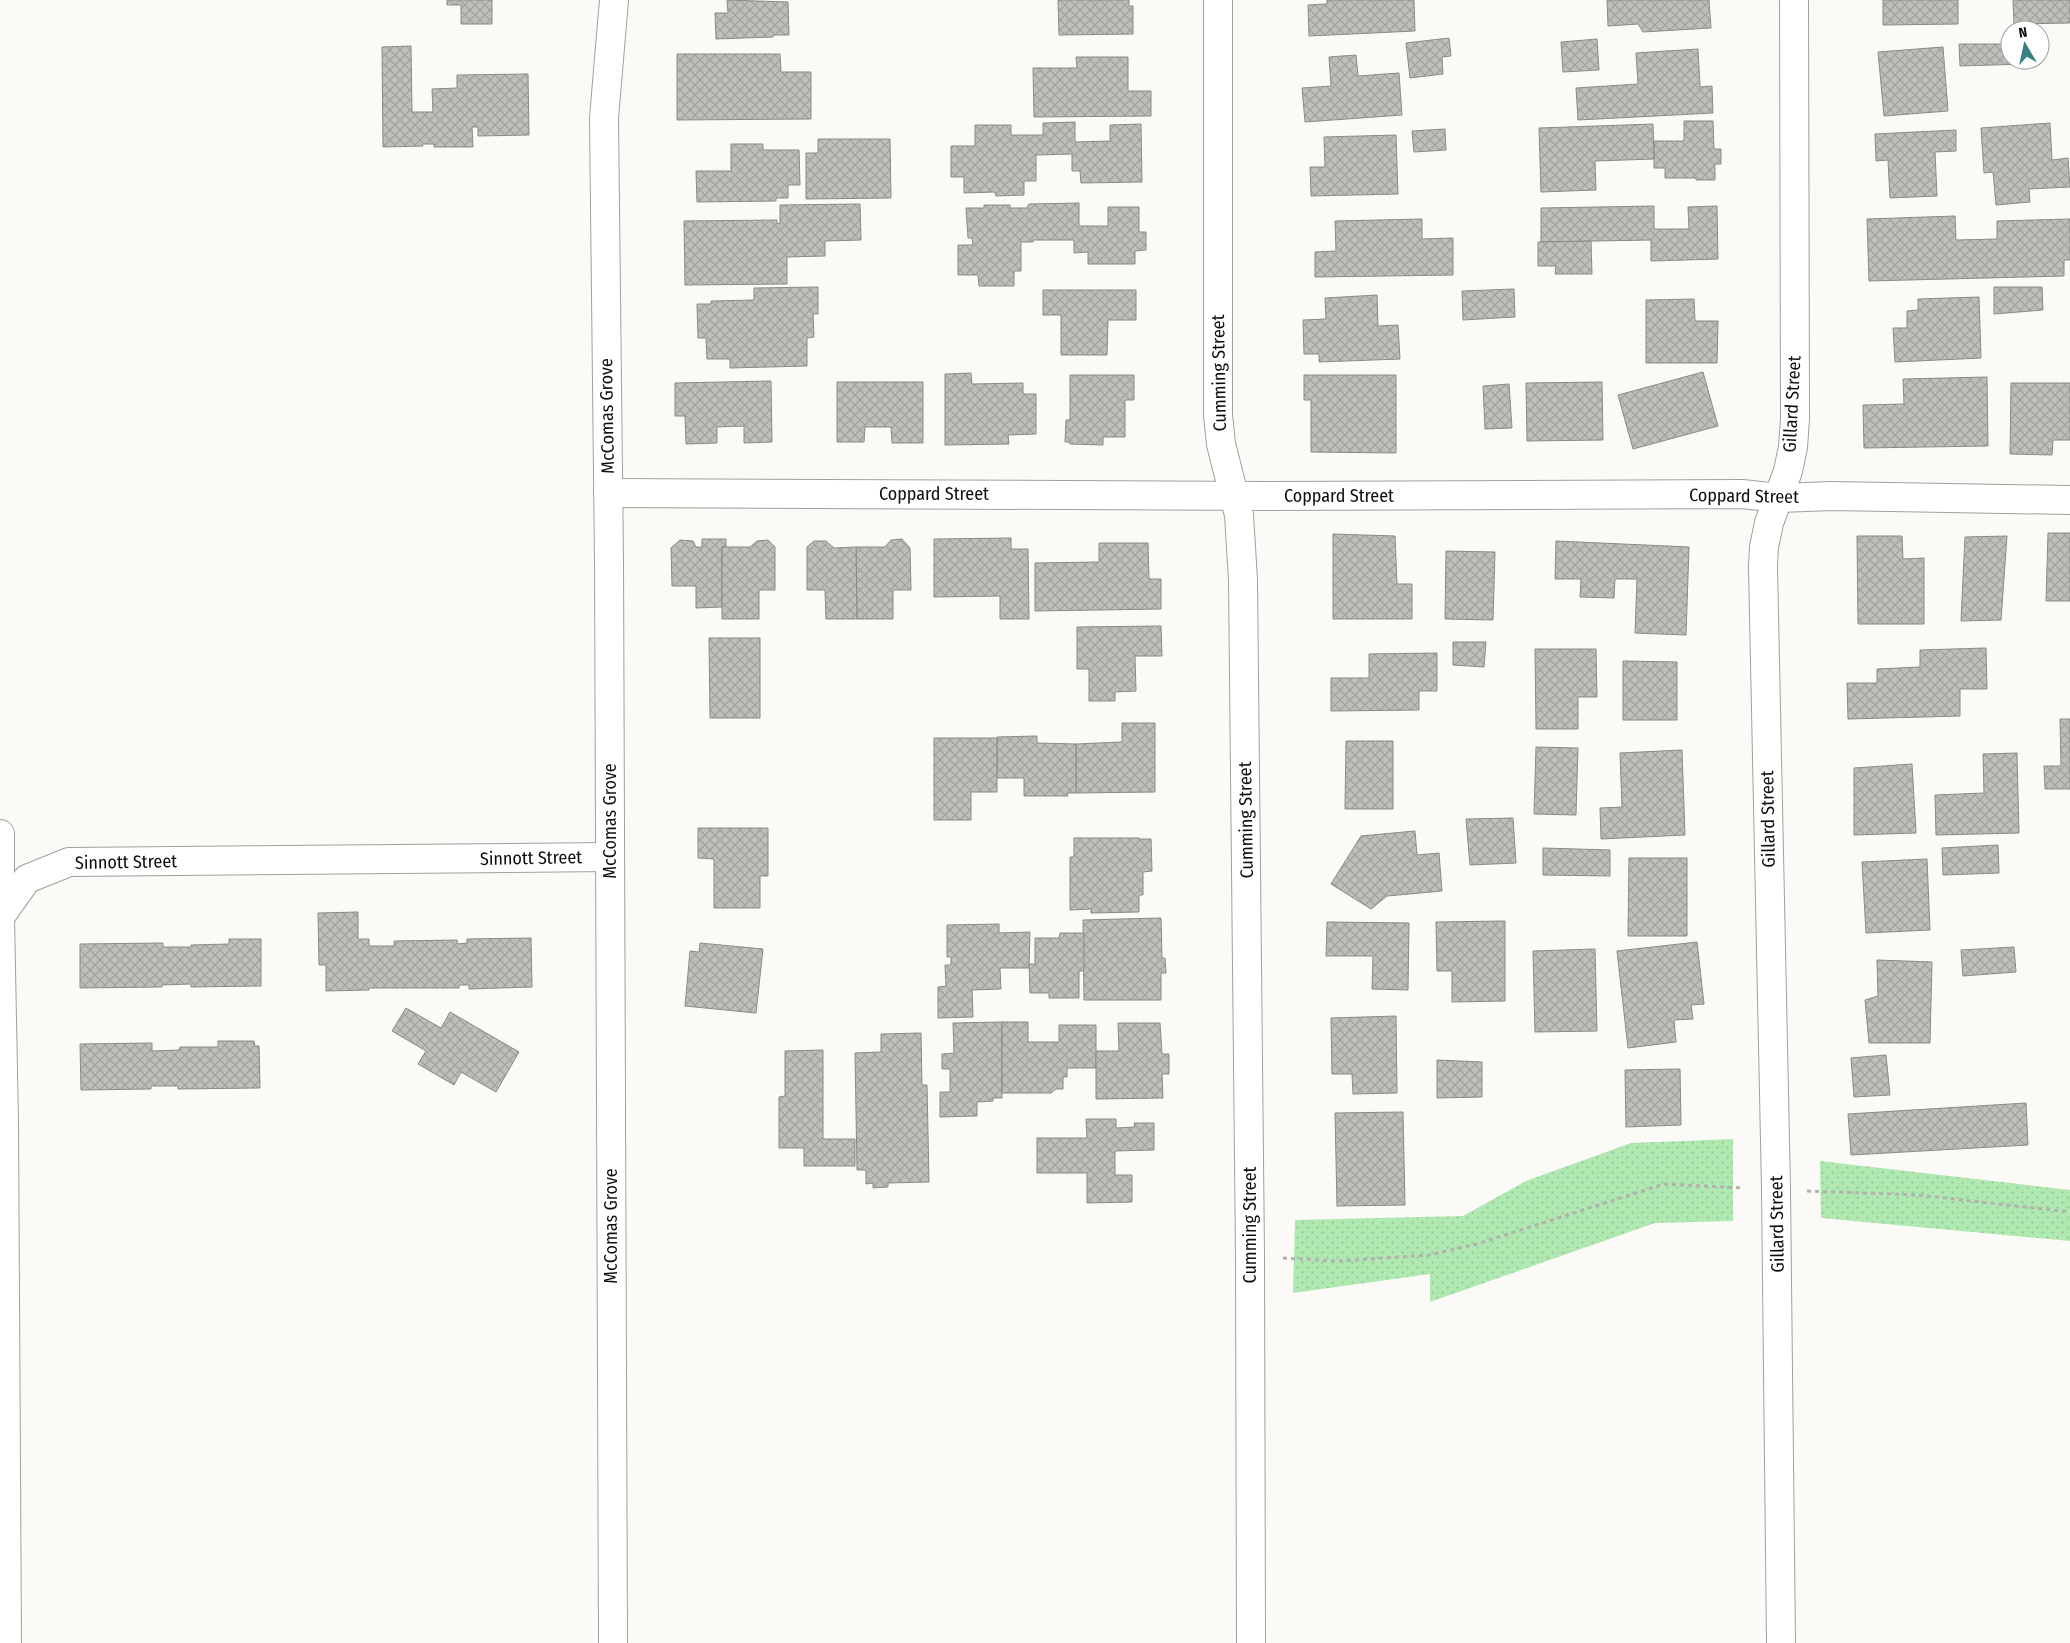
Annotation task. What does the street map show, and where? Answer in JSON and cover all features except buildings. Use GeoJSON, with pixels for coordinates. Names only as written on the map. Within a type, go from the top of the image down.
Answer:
{"type":"FeatureCollection","features":[{"type":"Feature","properties":{"kind":"street","name":"McComas Grove"},"geometry":{"type":"LineString","coordinates":[[613,1643],[608,493],[604,118],[614,0]]}},
{"type":"Feature","properties":{"kind":"street","name":"Cumming Street"},"geometry":{"type":"LineString","coordinates":[[1218,0],[1218,416],[1221,444],[1239,515],[1243,580],[1250,1255],[1251,1643]]}},
{"type":"Feature","properties":{"kind":"street","name":"Gillard Street"},"geometry":{"type":"LineString","coordinates":[[1781,1643],[1776,1190],[1763,566],[1764,547],[1769,523],[1788,471],[1793,447],[1795,419],[1794,0]]}},
{"type":"Feature","properties":{"kind":"street","name":"Coppard Street"},"geometry":{"type":"LineString","coordinates":[[608,493],[1742,494],[1779,498],[1832,496],[2070,500]]}},
{"type":"Feature","properties":{"kind":"street"},"geometry":{"type":"LineString","coordinates":[[0,834],[4,1122],[7,1643]]}},
{"type":"Feature","properties":{"kind":"street","name":"Sinnott Street"},"geometry":{"type":"LineString","coordinates":[[0,917],[27,879],[69,862],[610,857]]}},
{"type":"Feature","properties":{"kind":"path"},"geometry":{"type":"LineString","coordinates":[[1250,1255],[1338,1261],[1429,1255],[1477,1244],[1664,1184],[1918,1195],[2070,1212]]}},
{"type":"Feature","properties":{"kind":"green space"},"geometry":{"type":"Polygon","coordinates":[[[1733,1139],[1733,1221],[1655,1223],[1430,1302],[1430,1274],[1293,1293],[1295,1220],[1463,1216],[1526,1181],[1631,1143],[1733,1139]]]}},
{"type":"Feature","properties":{"kind":"green space"},"geometry":{"type":"Polygon","coordinates":[[[1820,1161],[2070,1190],[2070,1241],[1821,1218],[1820,1161]]]}}]}
